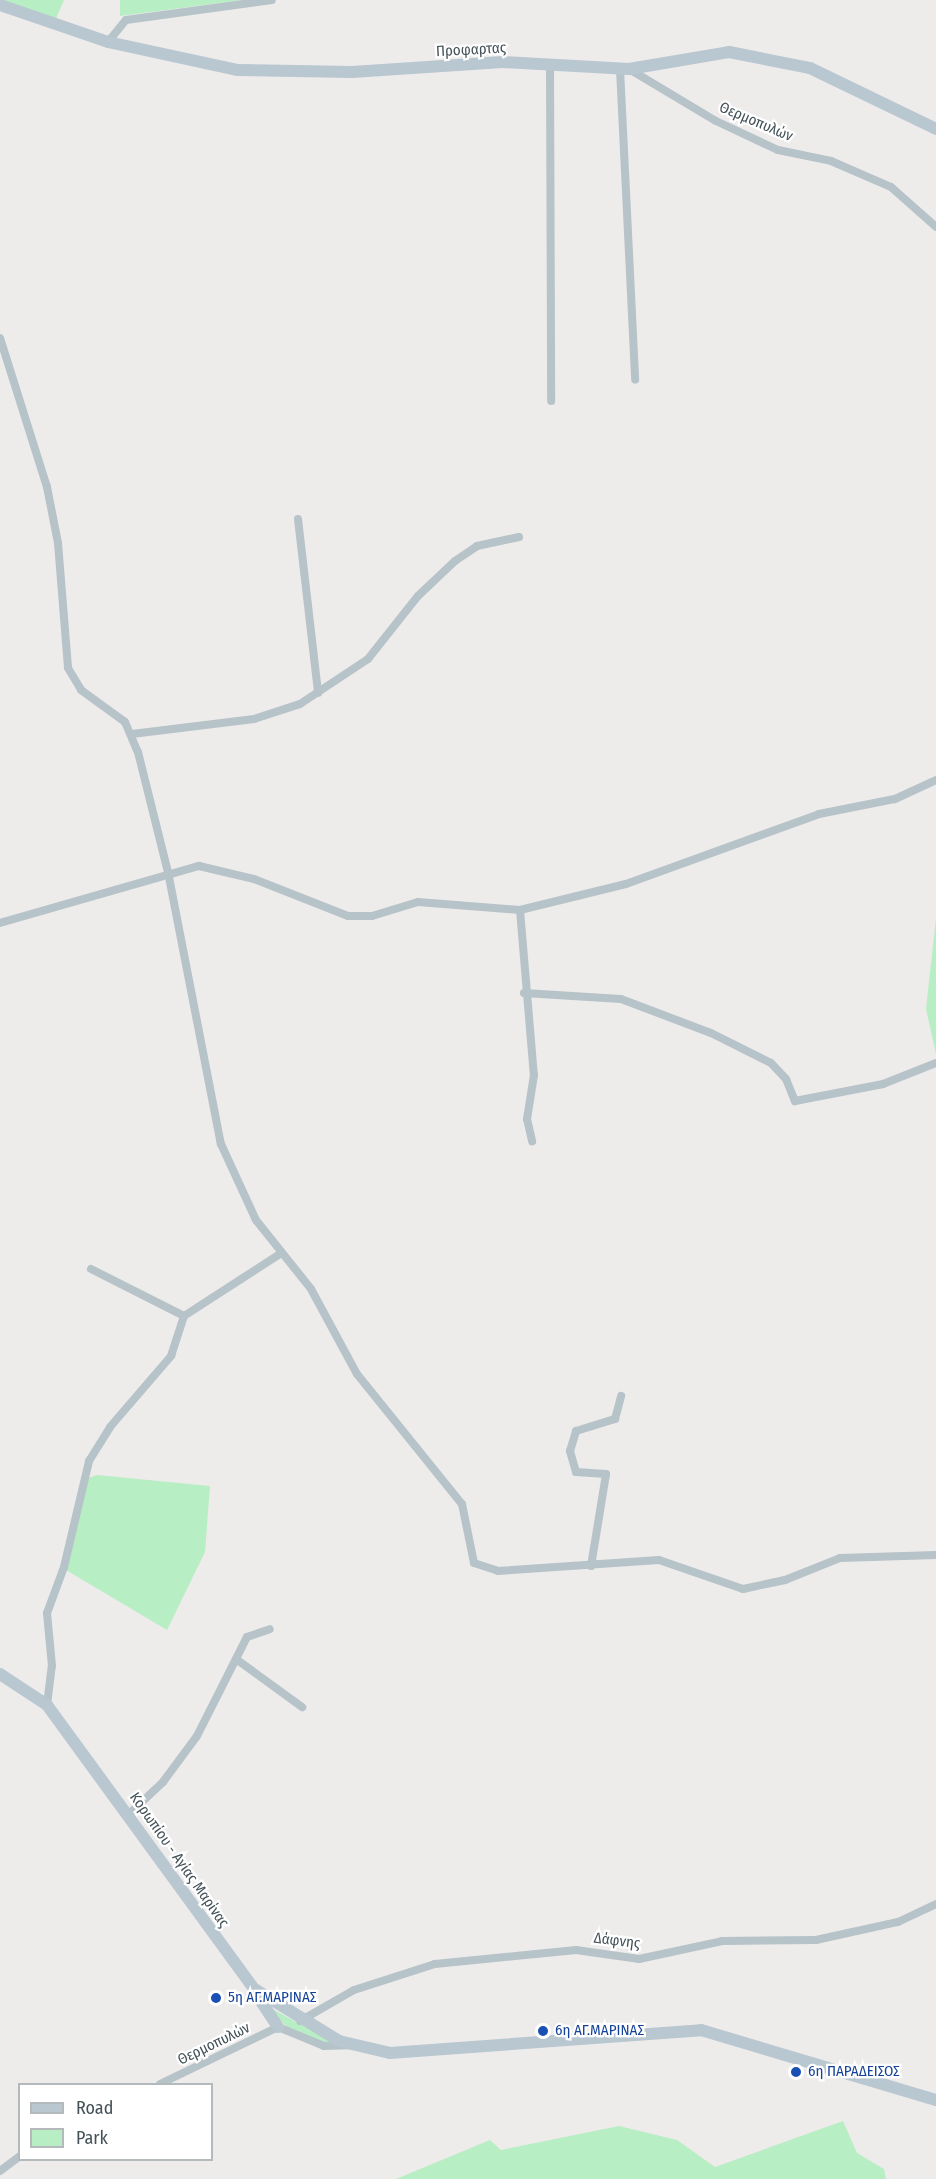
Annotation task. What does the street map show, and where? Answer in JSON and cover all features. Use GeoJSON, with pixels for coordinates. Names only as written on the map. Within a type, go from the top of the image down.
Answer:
{"type":"FeatureCollection","features":[{"type":"Feature","properties":{"kind":"main road","name":"Προφαρτας"},"geometry":{"type":"LineString","coordinates":[[0,5],[108,42],[238,70],[352,72],[502,62],[624,69],[696,55],[749,56],[810,68],[936,129]]}},
{"type":"Feature","properties":{"kind":"main road","name":"Κορωπίου - Αγίας Μαρίνας"},"geometry":{"type":"LineString","coordinates":[[0,1674],[47,1706],[253,1988],[300,2021],[349,2045],[390,2053],[701,2030],[936,2100]]}},
{"type":"Feature","properties":{"kind":"main road"},"geometry":{"type":"LineString","coordinates":[[253,1988],[279,2027]]}},
{"type":"Feature","properties":{"kind":"street"},"geometry":{"type":"LineString","coordinates":[[108,42],[126,20],[272,0]]}},
{"type":"Feature","properties":{"kind":"street"},"geometry":{"type":"LineString","coordinates":[[550,65],[551,401]]}},
{"type":"Feature","properties":{"kind":"street"},"geometry":{"type":"LineString","coordinates":[[624,69],[635,380]]}},
{"type":"Feature","properties":{"kind":"street","name":"Θερμοπυλών"},"geometry":{"type":"LineString","coordinates":[[624,69],[716,121],[778,150],[831,161],[891,187],[936,227]]}},
{"type":"Feature","properties":{"kind":"street"},"geometry":{"type":"LineString","coordinates":[[0,338],[47,487],[58,543],[68,668],[81,690],[116,714],[132,734],[168,872],[221,1144],[238,1187],[280,1254],[311,1290],[357,1374],[462,1504],[474,1563],[498,1571],[659,1560],[743,1589],[785,1580],[840,1558],[936,1555]]}},
{"type":"Feature","properties":{"kind":"street"},"geometry":{"type":"LineString","coordinates":[[298,519],[318,693]]}},
{"type":"Feature","properties":{"kind":"street"},"geometry":{"type":"LineString","coordinates":[[132,734],[275,715],[318,693],[369,659],[418,596],[454,561],[477,546],[519,537]]}},
{"type":"Feature","properties":{"kind":"street"},"geometry":{"type":"LineString","coordinates":[[0,923],[168,872],[200,866],[254,879],[348,916],[372,916],[417,902],[520,910],[626,885],[819,814],[895,800],[936,780]]}},
{"type":"Feature","properties":{"kind":"street"},"geometry":{"type":"LineString","coordinates":[[520,910],[524,993],[534,1075],[527,1119],[532,1141]]}},
{"type":"Feature","properties":{"kind":"street"},"geometry":{"type":"LineString","coordinates":[[524,993],[621,999],[711,1033],[771,1063],[786,1079],[795,1101],[884,1084],[936,1063]]}},
{"type":"Feature","properties":{"kind":"street"},"geometry":{"type":"LineString","coordinates":[[47,1706],[52,1666],[47,1612],[64,1567],[82,1477],[110,1427],[171,1356],[184,1316],[280,1254]]}},
{"type":"Feature","properties":{"kind":"street"},"geometry":{"type":"LineString","coordinates":[[91,1269],[184,1316]]}},
{"type":"Feature","properties":{"kind":"street"},"geometry":{"type":"LineString","coordinates":[[591,1566],[606,1474],[576,1472],[570,1451],[576,1431],[615,1419],[621,1396]]}},
{"type":"Feature","properties":{"kind":"street"},"geometry":{"type":"LineString","coordinates":[[128,1815],[163,1782],[197,1736],[247,1637],[270,1629]]}},
{"type":"Feature","properties":{"kind":"street"},"geometry":{"type":"LineString","coordinates":[[236,1659],[302,1707]]}},
{"type":"Feature","properties":{"kind":"street","name":"Δάφνης"},"geometry":{"type":"LineString","coordinates":[[300,2021],[354,1990],[435,1964],[576,1950],[639,1959],[722,1941],[806,1942],[875,1929],[936,1904]]}},
{"type":"Feature","properties":{"kind":"street"},"geometry":{"type":"LineString","coordinates":[[279,2027],[324,2046],[349,2045]]}},
{"type":"Feature","properties":{"kind":"street","name":"Θερμοπυλών"},"geometry":{"type":"LineString","coordinates":[[164,2083],[279,2027]]}},
{"type":"Feature","properties":{"kind":"street"},"geometry":{"type":"LineString","coordinates":[[0,2171],[18,2158]]}},
{"type":"Feature","properties":{"kind":"green space"},"geometry":{"type":"Polygon","coordinates":[[[0,0],[64,0],[55,21],[0,0]]]}},
{"type":"Feature","properties":{"kind":"green space"},"geometry":{"type":"Polygon","coordinates":[[[120,0],[242,0],[120,16],[120,0]]]}},
{"type":"Feature","properties":{"kind":"green space"},"geometry":{"type":"Polygon","coordinates":[[[936,918],[936,1054],[926,1009],[936,918]]]}},
{"type":"Feature","properties":{"kind":"green space"},"geometry":{"type":"Polygon","coordinates":[[[97,1475],[210,1486],[205,1552],[167,1630],[66,1570],[88,1478],[97,1475]]]}},
{"type":"Feature","properties":{"kind":"green space"},"geometry":{"type":"Polygon","coordinates":[[[267,2006],[332,2042],[332,2045],[287,2027],[267,2006]]]}},
{"type":"Feature","properties":{"kind":"green space"},"geometry":{"type":"Polygon","coordinates":[[[843,2121],[857,2153],[884,2169],[886,2179],[396,2179],[490,2140],[501,2150],[619,2126],[677,2140],[715,2167],[843,2121]]]}},
{"type":"Feature","properties":{"kind":"place","name":"5η ΑΓ.ΜΑΡΙΝΑΣ"},"geometry":{"type":"Point","coordinates":[216,1998]}},
{"type":"Feature","properties":{"kind":"place","name":"6η ΑΓ.ΜΑΡΙΝΑΣ"},"geometry":{"type":"Point","coordinates":[543,2031]}},
{"type":"Feature","properties":{"kind":"place","name":"6η ΠΑΡΑΔΕΙΣΟΣ"},"geometry":{"type":"Point","coordinates":[796,2072]}}]}
